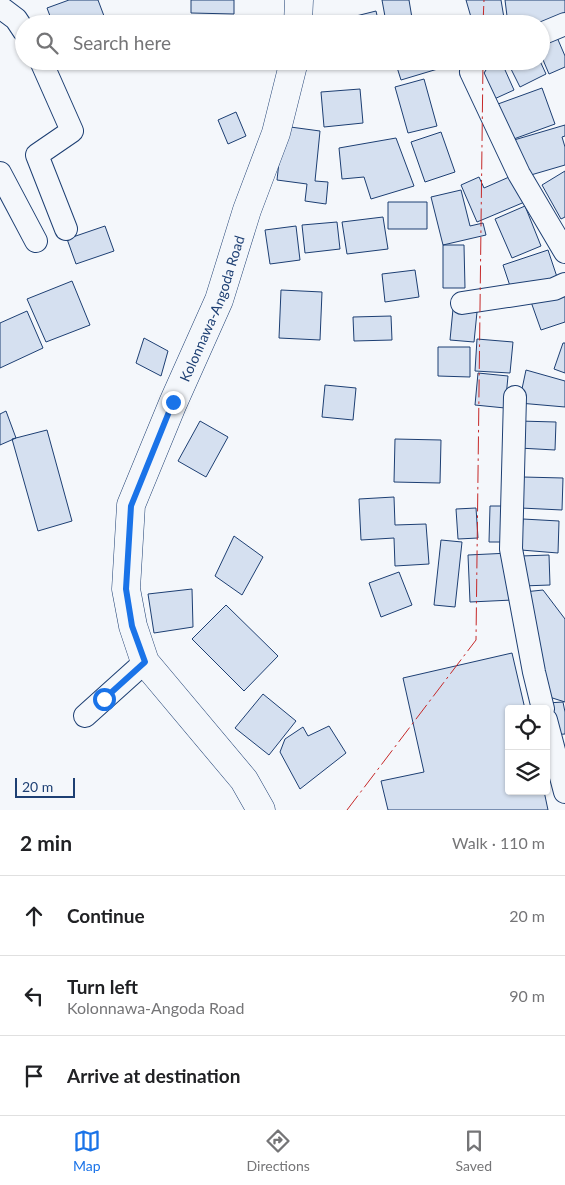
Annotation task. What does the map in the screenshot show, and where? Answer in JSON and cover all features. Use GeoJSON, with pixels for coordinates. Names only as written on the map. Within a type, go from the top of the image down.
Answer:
{"type":"FeatureCollection","features":[{"type":"Feature","properties":{"kind":"main road"},"geometry":{"type":"LineString","coordinates":[[298,15],[299,0]]}},
{"type":"Feature","properties":{"kind":"main road","name":"Kolonnawa-Angoda Road"},"geometry":{"type":"LineString","coordinates":[[261,810],[244,780],[145,662],[132,626],[126,589],[131,506],[173,402],[218,300],[247,210],[276,133],[292,70]]}},
{"type":"Feature","properties":{"kind":"street"},"geometry":{"type":"LineString","coordinates":[[0,7],[15,18]]}},
{"type":"Feature","properties":{"kind":"street"},"geometry":{"type":"LineString","coordinates":[[550,30],[565,24]]}},
{"type":"Feature","properties":{"kind":"street"},"geometry":{"type":"LineString","coordinates":[[45,70],[72,131],[37,155],[66,229]]}},
{"type":"Feature","properties":{"kind":"street"},"geometry":{"type":"LineString","coordinates":[[472,70],[471,72],[519,174],[565,252]]}},
{"type":"Feature","properties":{"kind":"street"},"geometry":{"type":"LineString","coordinates":[[0,173],[36,241]]}},
{"type":"Feature","properties":{"kind":"street"},"geometry":{"type":"LineString","coordinates":[[462,303],[554,289],[565,284]]}},
{"type":"Feature","properties":{"kind":"street"},"geometry":{"type":"LineString","coordinates":[[515,397],[511,549],[542,705]]}},
{"type":"Feature","properties":{"kind":"street"},"geometry":{"type":"LineString","coordinates":[[85,716],[145,662]]}},
{"type":"Feature","properties":{"kind":"street"},"geometry":{"type":"LineString","coordinates":[[550,735],[565,792]]}},
{"type":"Feature","properties":{"kind":"building"},"geometry":{"type":"Polygon","coordinates":[[[69,0],[98,0],[104,15],[50,15],[47,8],[69,0]]]}},
{"type":"Feature","properties":{"kind":"building"},"geometry":{"type":"Polygon","coordinates":[[[191,0],[234,0],[234,14],[191,13],[191,0]]]}},
{"type":"Feature","properties":{"kind":"building"},"geometry":{"type":"Polygon","coordinates":[[[382,0],[409,0],[412,15],[385,15],[382,0]]]}},
{"type":"Feature","properties":{"kind":"building"},"geometry":{"type":"Polygon","coordinates":[[[466,0],[501,0],[504,15],[470,15],[466,0]]]}},
{"type":"Feature","properties":{"kind":"building"},"geometry":{"type":"Polygon","coordinates":[[[505,0],[565,0],[565,17],[550,21],[550,15],[507,15],[505,0]]]}},
{"type":"Feature","properties":{"kind":"building"},"geometry":{"type":"Polygon","coordinates":[[[376,11],[377,15],[360,15],[376,11]]]}},
{"type":"Feature","properties":{"kind":"building"},"geometry":{"type":"Polygon","coordinates":[[[556,35],[565,56],[565,67],[549,74],[547,70],[550,70],[550,37],[556,35]]]}},
{"type":"Feature","properties":{"kind":"building"},"geometry":{"type":"Polygon","coordinates":[[[398,70],[434,70],[401,80],[398,70]]]}},
{"type":"Feature","properties":{"kind":"building"},"geometry":{"type":"Polygon","coordinates":[[[478,70],[505,70],[514,90],[492,100],[478,70]]]}},
{"type":"Feature","properties":{"kind":"building"},"geometry":{"type":"Polygon","coordinates":[[[512,70],[544,70],[546,74],[520,87],[512,70]]]}},
{"type":"Feature","properties":{"kind":"building"},"geometry":{"type":"Polygon","coordinates":[[[424,79],[437,126],[408,133],[395,87],[424,79]]]}},
{"type":"Feature","properties":{"kind":"building"},"geometry":{"type":"Polygon","coordinates":[[[542,88],[555,124],[511,140],[498,104],[542,88]]]}},
{"type":"Feature","properties":{"kind":"building"},"geometry":{"type":"Polygon","coordinates":[[[360,89],[363,123],[324,127],[321,92],[360,89]]]}},
{"type":"Feature","properties":{"kind":"building"},"geometry":{"type":"Polygon","coordinates":[[[236,112],[246,136],[228,144],[218,120],[236,112]]]}},
{"type":"Feature","properties":{"kind":"building"},"geometry":{"type":"Polygon","coordinates":[[[565,125],[565,136],[562,137],[565,147],[565,165],[524,177],[514,140],[565,125]]]}},
{"type":"Feature","properties":{"kind":"building"},"geometry":{"type":"Polygon","coordinates":[[[283,126],[320,131],[315,181],[328,182],[326,204],[305,201],[307,184],[277,180],[283,126]]]}},
{"type":"Feature","properties":{"kind":"building"},"geometry":{"type":"Polygon","coordinates":[[[441,132],[455,172],[425,182],[411,142],[441,132]]]}},
{"type":"Feature","properties":{"kind":"building"},"geometry":{"type":"Polygon","coordinates":[[[396,138],[414,186],[371,199],[364,177],[342,179],[339,148],[396,138]]]}},
{"type":"Feature","properties":{"kind":"building"},"geometry":{"type":"Polygon","coordinates":[[[565,171],[565,217],[561,219],[542,185],[565,171]]]}},
{"type":"Feature","properties":{"kind":"building"},"geometry":{"type":"Polygon","coordinates":[[[516,174],[527,201],[477,222],[461,185],[479,177],[484,188],[516,174]]]}},
{"type":"Feature","properties":{"kind":"building"},"geometry":{"type":"Polygon","coordinates":[[[461,190],[470,226],[483,223],[486,235],[443,245],[431,197],[461,190]]]}},
{"type":"Feature","properties":{"kind":"building"},"geometry":{"type":"Polygon","coordinates":[[[388,202],[427,202],[427,229],[388,229],[388,202]]]}},
{"type":"Feature","properties":{"kind":"building"},"geometry":{"type":"Polygon","coordinates":[[[525,206],[541,246],[512,258],[495,219],[525,206]]]}},
{"type":"Feature","properties":{"kind":"building"},"geometry":{"type":"Polygon","coordinates":[[[383,217],[388,249],[347,254],[342,222],[383,217]]]}},
{"type":"Feature","properties":{"kind":"building"},"geometry":{"type":"Polygon","coordinates":[[[337,222],[340,249],[305,253],[302,225],[337,222]]]}},
{"type":"Feature","properties":{"kind":"building"},"geometry":{"type":"Polygon","coordinates":[[[105,226],[114,251],[76,264],[67,239],[105,226]]]}},
{"type":"Feature","properties":{"kind":"building"},"geometry":{"type":"Polygon","coordinates":[[[296,226],[300,260],[270,264],[265,230],[296,226]]]}},
{"type":"Feature","properties":{"kind":"building"},"geometry":{"type":"Polygon","coordinates":[[[443,245],[464,245],[465,288],[443,288],[443,245]]]}},
{"type":"Feature","properties":{"kind":"building"},"geometry":{"type":"Polygon","coordinates":[[[548,250],[557,277],[512,292],[503,265],[548,250]]]}},
{"type":"Feature","properties":{"kind":"building"},"geometry":{"type":"Polygon","coordinates":[[[415,270],[419,297],[385,302],[382,274],[415,270]]]}},
{"type":"Feature","properties":{"kind":"building"},"geometry":{"type":"Polygon","coordinates":[[[72,281],[90,325],[46,342],[27,299],[72,281]]]}},
{"type":"Feature","properties":{"kind":"building"},"geometry":{"type":"Polygon","coordinates":[[[565,286],[565,322],[541,330],[530,299],[565,286]]]}},
{"type":"Feature","properties":{"kind":"building"},"geometry":{"type":"Polygon","coordinates":[[[281,290],[322,292],[320,340],[279,338],[281,290]]]}},
{"type":"Feature","properties":{"kind":"building"},"geometry":{"type":"Polygon","coordinates":[[[453,309],[477,312],[474,342],[450,340],[453,309]]]}},
{"type":"Feature","properties":{"kind":"building"},"geometry":{"type":"Polygon","coordinates":[[[27,311],[43,348],[0,368],[0,323],[27,311]]]}},
{"type":"Feature","properties":{"kind":"building"},"geometry":{"type":"Polygon","coordinates":[[[391,316],[392,340],[354,341],[353,317],[391,316]]]}},
{"type":"Feature","properties":{"kind":"building"},"geometry":{"type":"Polygon","coordinates":[[[144,338],[168,351],[161,376],[136,363],[144,338]]]}},
{"type":"Feature","properties":{"kind":"building"},"geometry":{"type":"Polygon","coordinates":[[[477,339],[513,342],[510,373],[475,371],[477,339]]]}},
{"type":"Feature","properties":{"kind":"building"},"geometry":{"type":"Polygon","coordinates":[[[563,343],[565,343],[565,373],[554,369],[563,343]]]}},
{"type":"Feature","properties":{"kind":"building"},"geometry":{"type":"Polygon","coordinates":[[[438,347],[470,347],[470,377],[438,376],[438,347]]]}},
{"type":"Feature","properties":{"kind":"building"},"geometry":{"type":"Polygon","coordinates":[[[526,370],[565,381],[565,407],[519,403],[526,370]]]}},
{"type":"Feature","properties":{"kind":"building"},"geometry":{"type":"Polygon","coordinates":[[[478,373],[508,376],[505,408],[475,405],[478,373]]]}},
{"type":"Feature","properties":{"kind":"building"},"geometry":{"type":"Polygon","coordinates":[[[325,385],[356,388],[353,420],[322,417],[325,385]]]}},
{"type":"Feature","properties":{"kind":"building"},"geometry":{"type":"Polygon","coordinates":[[[6,411],[16,438],[0,445],[0,414],[6,411]]]}},
{"type":"Feature","properties":{"kind":"building"},"geometry":{"type":"Polygon","coordinates":[[[200,421],[228,437],[206,477],[178,461],[200,421]]]}},
{"type":"Feature","properties":{"kind":"building"},"geometry":{"type":"Polygon","coordinates":[[[519,421],[556,422],[555,450],[519,448],[519,421]]]}},
{"type":"Feature","properties":{"kind":"building"},"geometry":{"type":"Polygon","coordinates":[[[47,430],[72,521],[38,531],[12,439],[47,430]]]}},
{"type":"Feature","properties":{"kind":"building"},"geometry":{"type":"Polygon","coordinates":[[[395,439],[441,440],[440,483],[394,482],[395,439]]]}},
{"type":"Feature","properties":{"kind":"building"},"geometry":{"type":"Polygon","coordinates":[[[523,477],[563,478],[562,510],[521,508],[523,477]]]}},
{"type":"Feature","properties":{"kind":"building"},"geometry":{"type":"Polygon","coordinates":[[[394,497],[395,525],[426,524],[429,564],[395,566],[394,538],[361,540],[359,499],[394,497]]]}},
{"type":"Feature","properties":{"kind":"building"},"geometry":{"type":"Polygon","coordinates":[[[490,506],[505,506],[504,542],[489,542],[490,506]]]}},
{"type":"Feature","properties":{"kind":"building"},"geometry":{"type":"Polygon","coordinates":[[[476,508],[478,538],[458,539],[456,509],[476,508]]]}},
{"type":"Feature","properties":{"kind":"building"},"geometry":{"type":"Polygon","coordinates":[[[523,519],[559,521],[558,553],[521,550],[523,519]]]}},
{"type":"Feature","properties":{"kind":"building"},"geometry":{"type":"Polygon","coordinates":[[[234,536],[263,557],[242,595],[215,576],[234,536]]]}},
{"type":"Feature","properties":{"kind":"building"},"geometry":{"type":"Polygon","coordinates":[[[441,540],[462,542],[455,607],[434,605],[441,540]]]}},
{"type":"Feature","properties":{"kind":"building"},"geometry":{"type":"Polygon","coordinates":[[[510,553],[513,600],[470,602],[468,555],[510,553]]]}},
{"type":"Feature","properties":{"kind":"building"},"geometry":{"type":"Polygon","coordinates":[[[549,555],[550,585],[522,586],[521,556],[549,555]]]}},
{"type":"Feature","properties":{"kind":"building"},"geometry":{"type":"Polygon","coordinates":[[[399,572],[412,605],[381,617],[369,583],[399,572]]]}},
{"type":"Feature","properties":{"kind":"building"},"geometry":{"type":"Polygon","coordinates":[[[192,589],[193,627],[154,633],[148,594],[192,589]]]}},
{"type":"Feature","properties":{"kind":"building"},"geometry":{"type":"Polygon","coordinates":[[[543,590],[565,619],[565,702],[543,695],[524,592],[543,590]]]}},
{"type":"Feature","properties":{"kind":"building"},"geometry":{"type":"Polygon","coordinates":[[[226,605],[278,656],[244,691],[192,639],[226,605]]]}},
{"type":"Feature","properties":{"kind":"building"},"geometry":{"type":"Polygon","coordinates":[[[512,653],[524,705],[505,705],[505,795],[545,795],[548,810],[388,810],[381,781],[424,772],[403,678],[512,653]]]}},
{"type":"Feature","properties":{"kind":"building"},"geometry":{"type":"Polygon","coordinates":[[[263,694],[296,721],[269,755],[235,728],[263,694]]]}},
{"type":"Feature","properties":{"kind":"building"},"geometry":{"type":"Polygon","coordinates":[[[563,702],[565,734],[550,735],[550,705],[547,705],[547,703],[563,702]]]}},
{"type":"Feature","properties":{"kind":"building"},"geometry":{"type":"Polygon","coordinates":[[[329,726],[346,753],[300,789],[280,752],[285,739],[303,727],[308,736],[329,726]]]}},
{"type":"Feature","properties":{"kind":"power"},"geometry":{"type":"LineString","coordinates":[[483,15],[484,0]]}},
{"type":"Feature","properties":{"kind":"power"},"geometry":{"type":"LineString","coordinates":[[347,810],[476,640],[483,70]]}},
{"type":"Feature","properties":{"kind":"route"},"geometry":{"type":"LineString","coordinates":[[104,699],[145,662],[132,626],[126,589],[131,506],[173,402]]}}]}
